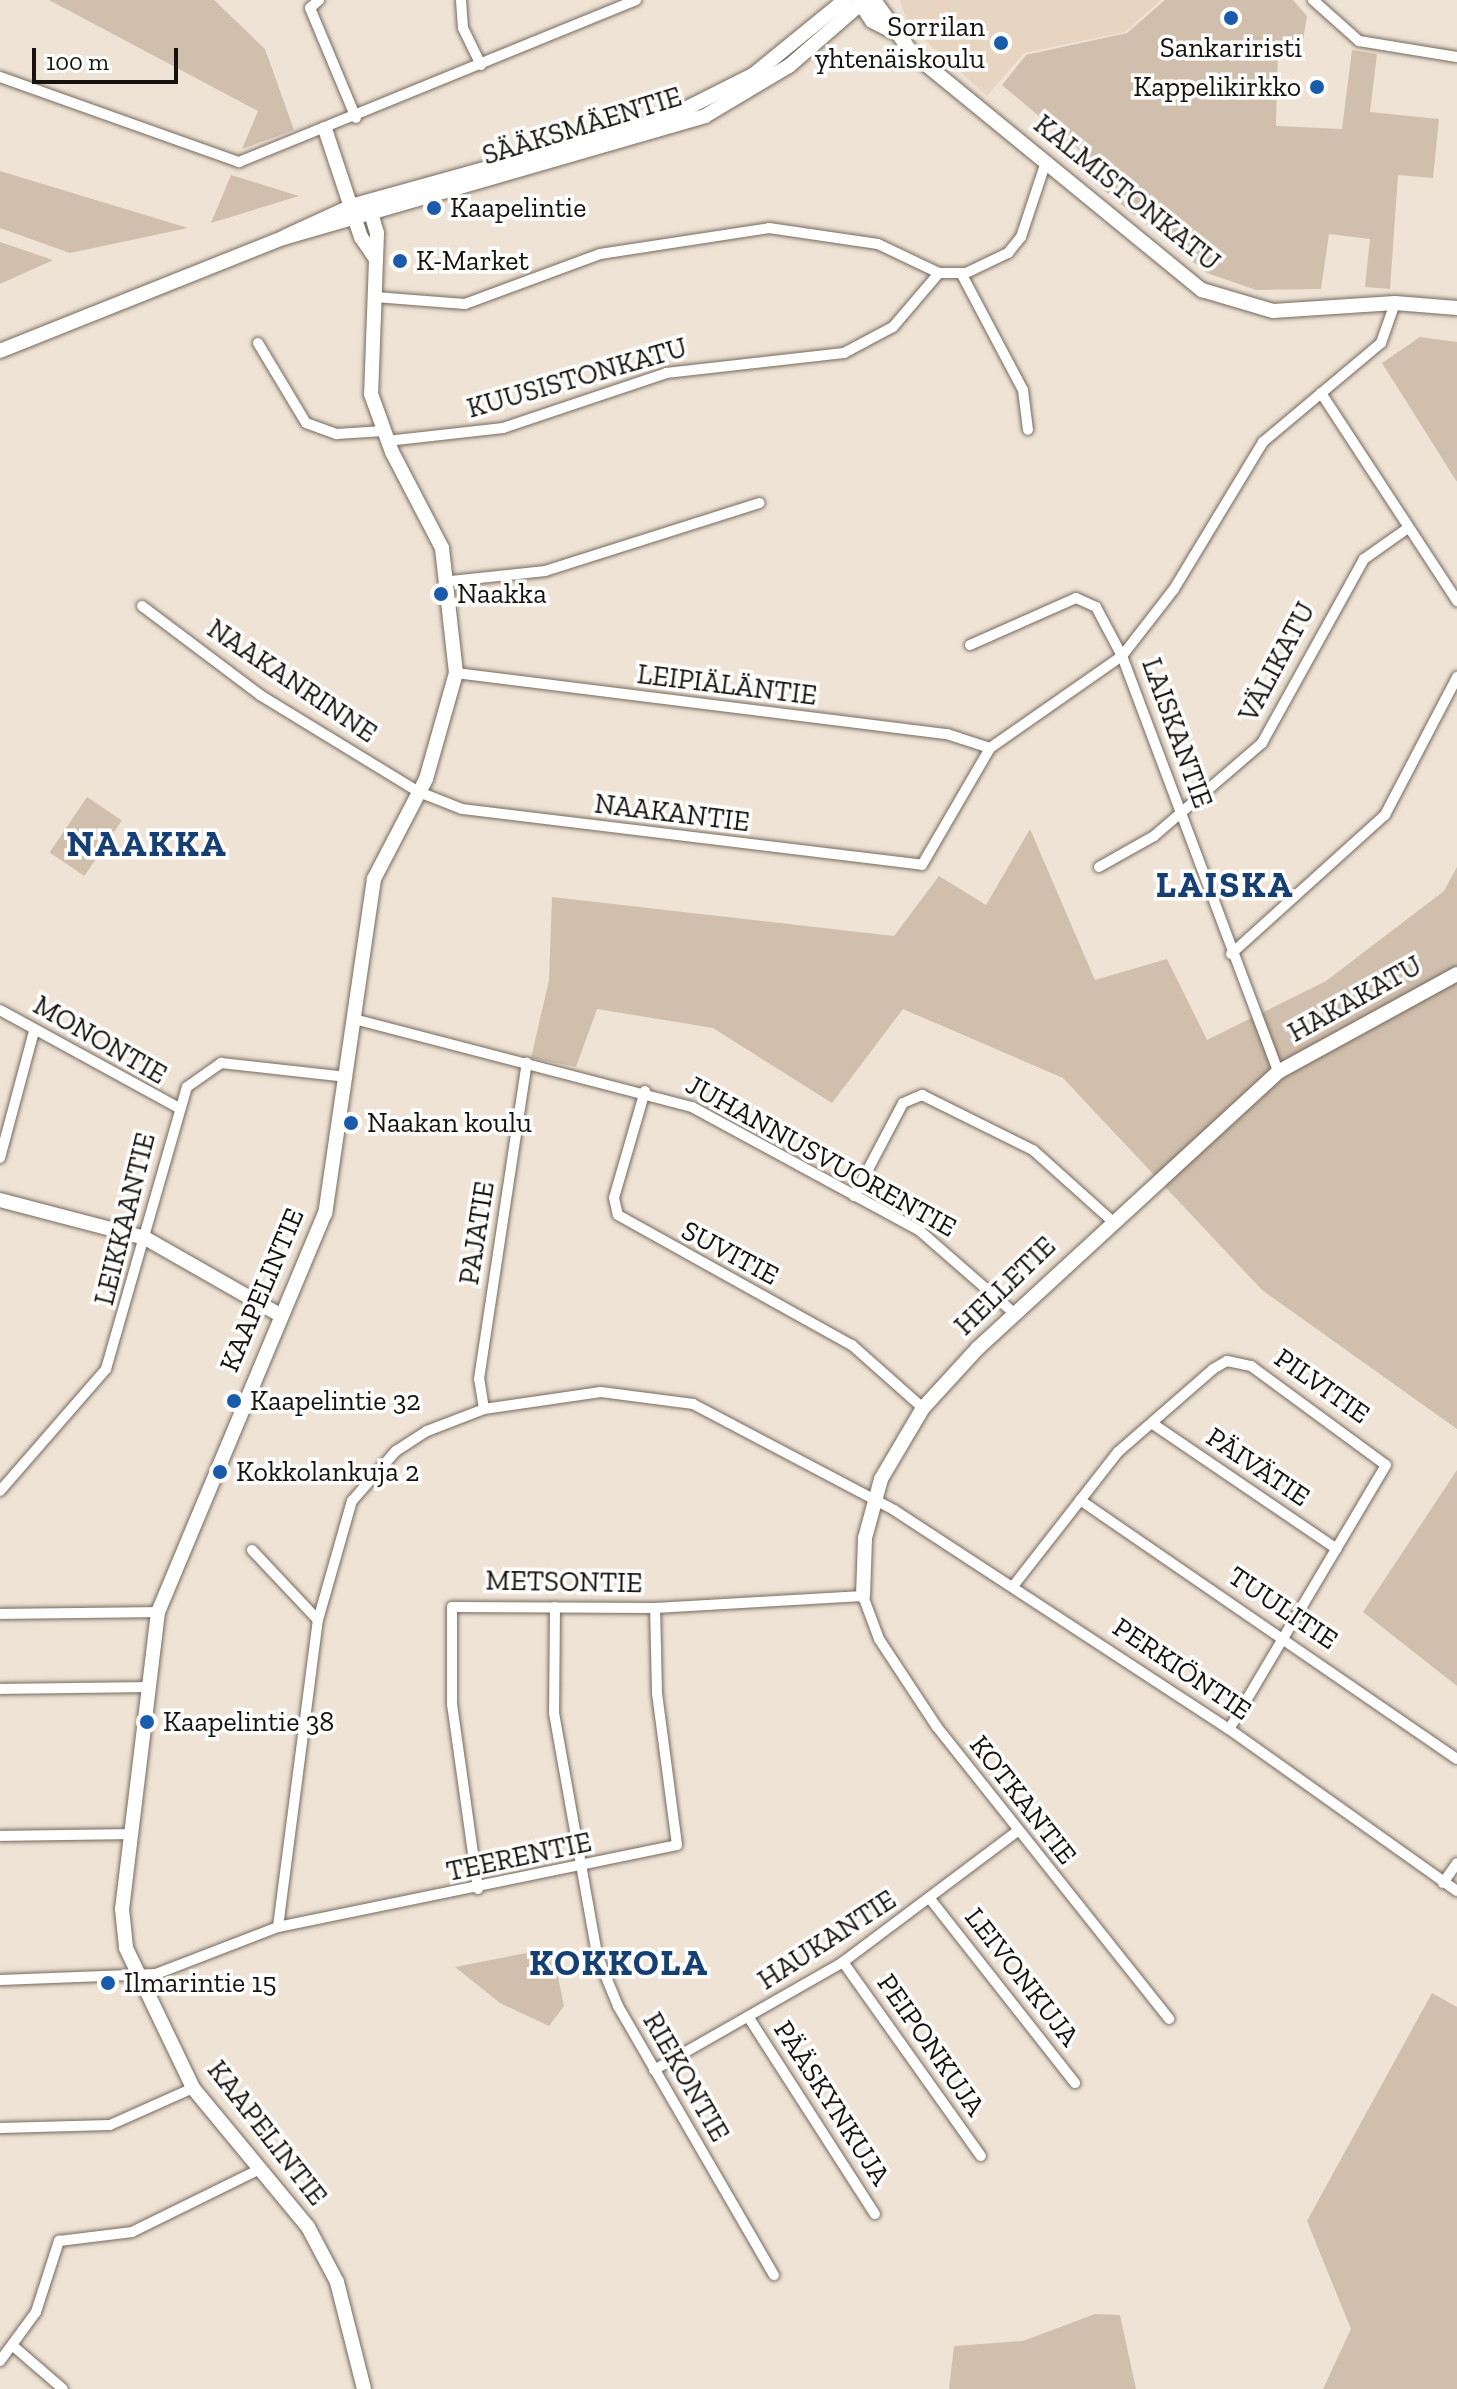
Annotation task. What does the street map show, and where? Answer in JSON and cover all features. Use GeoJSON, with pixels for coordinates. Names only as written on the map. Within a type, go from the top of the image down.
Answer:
{"type":"FeatureCollection","features":[{"type":"Feature","properties":{"kind":"street"},"geometry":{"type":"LineString","coordinates":[[319,0],[306,4],[356,118]]}},
{"type":"Feature","properties":{"kind":"street"},"geometry":{"type":"LineString","coordinates":[[461,0],[463,28],[481,65]]}},
{"type":"Feature","properties":{"kind":"street"},"geometry":{"type":"LineString","coordinates":[[602,13],[605,0]]}},
{"type":"Feature","properties":{"kind":"street"},"geometry":{"type":"LineString","coordinates":[[0,77],[239,162],[356,118],[636,0]]}},
{"type":"Feature","properties":{"kind":"street","name":"KALMISTONKATU"},"geometry":{"type":"LineString","coordinates":[[874,0],[894,32]]}},
{"type":"Feature","properties":{"kind":"street"},"geometry":{"type":"LineString","coordinates":[[1313,0],[1359,41],[1457,57]]}},
{"type":"Feature","properties":{"kind":"street","name":"KALMISTONKATU"},"geometry":{"type":"LineString","coordinates":[[856,2],[1046,162],[1214,295],[1273,311],[1395,303],[1457,308]]}},
{"type":"Feature","properties":{"kind":"street","name":"SÄÄKSMÄENTIE"},"geometry":{"type":"LineString","coordinates":[[0,351],[23,339],[283,238],[354,205],[667,118],[753,75],[856,2]]}},
{"type":"Feature","properties":{"kind":"street","name":"SÄÄKSMÄENTIE"},"geometry":{"type":"LineString","coordinates":[[283,238],[356,221],[705,116],[789,66],[856,2]]}},
{"type":"Feature","properties":{"kind":"street","name":"KAAPELINTIE"},"geometry":{"type":"LineString","coordinates":[[325,129],[354,205],[356,221],[376,260]]}},
{"type":"Feature","properties":{"kind":"street"},"geometry":{"type":"LineString","coordinates":[[375,297],[465,304],[600,254],[769,228],[878,244],[939,273],[961,273],[1008,253],[1021,237],[1046,162]]}},
{"type":"Feature","properties":{"kind":"street"},"geometry":{"type":"LineString","coordinates":[[354,205],[372,216]]}},
{"type":"Feature","properties":{"kind":"street","name":"KAAPELINTIE"},"geometry":{"type":"LineString","coordinates":[[364,2389],[337,2282],[308,2227],[193,2088],[140,1974],[123,1929],[130,1834],[158,1612],[278,1314],[328,1202],[374,879],[419,792],[443,734],[456,673],[451,581],[442,548],[385,436],[368,368],[376,260],[372,216]]}},
{"type":"Feature","properties":{"kind":"street","name":"KUUSISTONKATU"},"geometry":{"type":"LineString","coordinates":[[258,343],[306,423],[337,434],[385,436],[503,428],[666,373],[844,353],[893,327],[939,273]]}},
{"type":"Feature","properties":{"kind":"street"},"geometry":{"type":"LineString","coordinates":[[961,273],[1023,390],[1028,430]]}},
{"type":"Feature","properties":{"kind":"street","name":"LAISKANTIE"},"geometry":{"type":"LineString","coordinates":[[1278,1072],[1231,954],[1122,656],[1174,589],[1263,442],[1381,343],[1395,303]]}},
{"type":"Feature","properties":{"kind":"street","name":"SÄÄKSMÄENTIE"},"geometry":{"type":"LineString","coordinates":[[0,343],[23,339]]}},
{"type":"Feature","properties":{"kind":"street"},"geometry":{"type":"LineString","coordinates":[[1321,393],[1457,601]]}},
{"type":"Feature","properties":{"kind":"street"},"geometry":{"type":"LineString","coordinates":[[451,581],[545,571],[760,503]]}},
{"type":"Feature","properties":{"kind":"street","name":"VÄLIKATU"},"geometry":{"type":"LineString","coordinates":[[1099,867],[1180,812],[1262,743],[1364,559],[1408,528]]}},
{"type":"Feature","properties":{"kind":"street"},"geometry":{"type":"LineString","coordinates":[[970,645],[1076,598],[1096,607],[1122,656],[990,748]]}},
{"type":"Feature","properties":{"kind":"street","name":"NAAKANRINNE"},"geometry":{"type":"LineString","coordinates":[[142,606],[260,695],[419,792]]}},
{"type":"Feature","properties":{"kind":"street","name":"LEIPIÄLÄNTIE"},"geometry":{"type":"LineString","coordinates":[[456,673],[947,734],[990,748]]}},
{"type":"Feature","properties":{"kind":"street"},"geometry":{"type":"LineString","coordinates":[[1231,954],[1385,815],[1457,677]]}},
{"type":"Feature","properties":{"kind":"street","name":"NAAKANTIE"},"geometry":{"type":"LineString","coordinates":[[419,792],[462,809],[922,865],[990,748]]}},
{"type":"Feature","properties":{"kind":"street","name":"HAKAKATU"},"geometry":{"type":"LineString","coordinates":[[1278,1072],[1457,974]]}},
{"type":"Feature","properties":{"kind":"street","name":"MONONTIE"},"geometry":{"type":"LineString","coordinates":[[0,1010],[177,1107]]}},
{"type":"Feature","properties":{"kind":"street","name":"JUHANNUSVUORENTIE"},"geometry":{"type":"LineString","coordinates":[[354,1019],[645,1091],[692,1107],[952,1254],[1013,1312]]}},
{"type":"Feature","properties":{"kind":"street"},"geometry":{"type":"LineString","coordinates":[[0,1158],[34,1031]]}},
{"type":"Feature","properties":{"kind":"street","name":"LEIKKAANTIE"},"geometry":{"type":"LineString","coordinates":[[0,1491],[106,1369],[145,1238],[177,1107],[187,1087],[221,1063],[347,1077]]}},
{"type":"Feature","properties":{"kind":"street","name":"PAJATIE"},"geometry":{"type":"LineString","coordinates":[[484,1409],[479,1379],[527,1063]]}},
{"type":"Feature","properties":{"kind":"street","name":"HELLETIE"},"geometry":{"type":"LineString","coordinates":[[863,1596],[873,1500],[923,1408],[1013,1312],[1111,1220],[1278,1072]]}},
{"type":"Feature","properties":{"kind":"street","name":"SUVITIE"},"geometry":{"type":"LineString","coordinates":[[645,1091],[614,1198],[618,1215],[852,1345],[923,1408]]}},
{"type":"Feature","properties":{"kind":"street"},"geometry":{"type":"LineString","coordinates":[[854,1196],[903,1103],[922,1095],[1033,1150],[1111,1220]]}},
{"type":"Feature","properties":{"kind":"street"},"geometry":{"type":"LineString","coordinates":[[0,1200],[145,1238],[278,1314]]}},
{"type":"Feature","properties":{"kind":"street","name":"PILVITIE"},"geometry":{"type":"LineString","coordinates":[[1014,1585],[1080,1500],[1153,1424],[1213,1369],[1227,1361],[1251,1366],[1386,1465],[1286,1638],[1229,1729]]}},
{"type":"Feature","properties":{"kind":"street","name":"PERKIÖNTIE"},"geometry":{"type":"LineString","coordinates":[[278,1927],[318,1620],[342,1527],[368,1478],[427,1431],[484,1409],[643,1392],[707,1410],[873,1500],[1014,1585],[1229,1729],[1457,1891]]}},
{"type":"Feature","properties":{"kind":"street","name":"PÄIVÄTIE"},"geometry":{"type":"LineString","coordinates":[[1153,1424],[1337,1549]]}},
{"type":"Feature","properties":{"kind":"street","name":"TUULITIE"},"geometry":{"type":"LineString","coordinates":[[1080,1500],[1286,1638],[1457,1759]]}},
{"type":"Feature","properties":{"kind":"street"},"geometry":{"type":"LineString","coordinates":[[252,1550],[318,1620]]}},
{"type":"Feature","properties":{"kind":"street","name":"METSONTIE"},"geometry":{"type":"LineString","coordinates":[[478,1889],[452,1704],[452,1607],[655,1608],[863,1596]]}},
{"type":"Feature","properties":{"kind":"street","name":"KOTKANTIE"},"geometry":{"type":"LineString","coordinates":[[863,1596],[890,1658],[1015,1833],[1169,2019]]}},
{"type":"Feature","properties":{"kind":"street","name":"RIEKONTIE"},"geometry":{"type":"LineString","coordinates":[[555,1607],[554,1713],[577,1868],[597,1955],[654,2070],[774,2275]]}},
{"type":"Feature","properties":{"kind":"street","name":"TEERENTIE"},"geometry":{"type":"LineString","coordinates":[[0,1980],[156,1974],[278,1927],[478,1889],[677,1845],[657,1693],[655,1608]]}},
{"type":"Feature","properties":{"kind":"street"},"geometry":{"type":"LineString","coordinates":[[0,1614],[158,1612]]}},
{"type":"Feature","properties":{"kind":"street"},"geometry":{"type":"LineString","coordinates":[[0,1689],[147,1687]]}},
{"type":"Feature","properties":{"kind":"street","name":"HAUKANTIE"},"geometry":{"type":"LineString","coordinates":[[654,2070],[843,1962],[931,1900],[1015,1833]]}},
{"type":"Feature","properties":{"kind":"street"},"geometry":{"type":"LineString","coordinates":[[0,1836],[130,1834]]}},
{"type":"Feature","properties":{"kind":"street"},"geometry":{"type":"LineString","coordinates":[[1443,1883],[1457,1863]]}},
{"type":"Feature","properties":{"kind":"street","name":"LEIVONKUJA"},"geometry":{"type":"LineString","coordinates":[[931,1900],[1075,2083]]}},
{"type":"Feature","properties":{"kind":"street","name":"PEIPONKUJA"},"geometry":{"type":"LineString","coordinates":[[843,1962],[981,2156]]}},
{"type":"Feature","properties":{"kind":"street","name":"PÄÄSKYNKUJA"},"geometry":{"type":"LineString","coordinates":[[749,2018],[875,2214]]}},
{"type":"Feature","properties":{"kind":"street"},"geometry":{"type":"LineString","coordinates":[[0,2128],[110,2125],[193,2088]]}},
{"type":"Feature","properties":{"kind":"street"},"geometry":{"type":"LineString","coordinates":[[0,2361],[36,2312],[59,2241],[132,2232],[260,2169]]}},
{"type":"Feature","properties":{"kind":"street"},"geometry":{"type":"LineString","coordinates":[[12,2345],[63,2389]]}},
{"type":"Feature","properties":{"kind":"shaded area"},"geometry":{"type":"Polygon","coordinates":[[[49,0],[214,0],[265,49],[294,130],[242,149],[258,111],[49,0]]]}},
{"type":"Feature","properties":{"kind":"shaded area","name":"Sorrilan yhtenäiskoulu"},"geometry":{"type":"Polygon","coordinates":[[[900,0],[1161,0],[1125,32],[1024,53],[987,96],[908,25],[900,0]]]}},
{"type":"Feature","properties":{"kind":"shaded area"},"geometry":{"type":"Polygon","coordinates":[[[1165,0],[1293,0],[1307,16],[1303,40],[1278,49],[1276,126],[1342,129],[1352,50],[1377,54],[1370,112],[1439,119],[1433,178],[1398,175],[1390,289],[1365,287],[1370,239],[1329,234],[1321,289],[1256,290],[1207,273],[1081,172],[1079,150],[1002,85],[1026,55],[1127,33],[1165,0]]]}},
{"type":"Feature","properties":{"kind":"shaded area"},"geometry":{"type":"Polygon","coordinates":[[[0,171],[188,228],[70,253],[0,228],[0,171]]]}},
{"type":"Feature","properties":{"kind":"shaded area"},"geometry":{"type":"Polygon","coordinates":[[[231,175],[299,196],[211,223],[231,175]]]}},
{"type":"Feature","properties":{"kind":"shaded area"},"geometry":{"type":"Polygon","coordinates":[[[0,242],[53,260],[0,284],[0,242]]]}},
{"type":"Feature","properties":{"kind":"shaded area"},"geometry":{"type":"Polygon","coordinates":[[[1420,337],[1457,342],[1457,482],[1382,363],[1420,337]]]}},
{"type":"Feature","properties":{"kind":"shaded area"},"geometry":{"type":"Polygon","coordinates":[[[87,797],[122,820],[84,876],[50,853],[87,797]]]}},
{"type":"Feature","properties":{"kind":"shaded area"},"geometry":{"type":"Polygon","coordinates":[[[1030,829],[1095,980],[1167,959],[1207,1040],[1326,981],[1444,891],[1457,867],[1457,1429],[1262,1290],[1063,1078],[903,1009],[832,1103],[713,1028],[597,1009],[576,1067],[531,1058],[549,980],[552,897],[894,936],[939,876],[986,905],[1030,829]]]}},
{"type":"Feature","properties":{"kind":"shaded area"},"geometry":{"type":"Polygon","coordinates":[[[1457,1470],[1457,1686],[1363,1612],[1457,1470]]]}},
{"type":"Feature","properties":{"kind":"shaded area"},"geometry":{"type":"Polygon","coordinates":[[[552,1948],[564,2006],[549,2026],[500,2003],[455,1967],[552,1948]]]}},
{"type":"Feature","properties":{"kind":"shaded area"},"geometry":{"type":"Polygon","coordinates":[[[1432,1993],[1457,2007],[1457,2389],[1323,2389],[1351,2329],[1307,2221],[1432,1993]]]}},
{"type":"Feature","properties":{"kind":"shaded area"},"geometry":{"type":"Polygon","coordinates":[[[1095,2314],[1120,2315],[1136,2389],[949,2389],[954,2346],[1023,2341],[1095,2314]]]}},
{"type":"Feature","properties":{"kind":"place","name":"Sankariristi"},"geometry":{"type":"Point","coordinates":[1231,18]}},
{"type":"Feature","properties":{"kind":"place","name":"Sorrilan yhtenäiskoulu"},"geometry":{"type":"Point","coordinates":[1001,43]}},
{"type":"Feature","properties":{"kind":"place","name":"Kappelikirkko"},"geometry":{"type":"Point","coordinates":[1317,87]}},
{"type":"Feature","properties":{"kind":"place","name":"Kaapelintie"},"geometry":{"type":"Point","coordinates":[434,208]}},
{"type":"Feature","properties":{"kind":"place","name":"K-Market"},"geometry":{"type":"Point","coordinates":[400,261]}},
{"type":"Feature","properties":{"kind":"place","name":"Naakka"},"geometry":{"type":"Point","coordinates":[441,594]}},
{"type":"Feature","properties":{"kind":"place","name":"Naakan koulu"},"geometry":{"type":"Point","coordinates":[351,1123]}},
{"type":"Feature","properties":{"kind":"place","name":"Kaapelintie 32"},"geometry":{"type":"Point","coordinates":[234,1401]}},
{"type":"Feature","properties":{"kind":"place","name":"Kokkolankuja 2"},"geometry":{"type":"Point","coordinates":[220,1472]}},
{"type":"Feature","properties":{"kind":"place","name":"Kaapelintie 38"},"geometry":{"type":"Point","coordinates":[147,1722]}},
{"type":"Feature","properties":{"kind":"place","name":"Ilmarintie 15"},"geometry":{"type":"Point","coordinates":[108,1983]}},
{"type":"Feature","properties":{"kind":"district","name":"NAAKKA"},"geometry":{"type":"Point","coordinates":[147,844]}},
{"type":"Feature","properties":{"kind":"district","name":"LAISKA"},"geometry":{"type":"Point","coordinates":[1225,885]}},
{"type":"Feature","properties":{"kind":"district","name":"KOKKOLA"},"geometry":{"type":"Point","coordinates":[619,1963]}}]}
